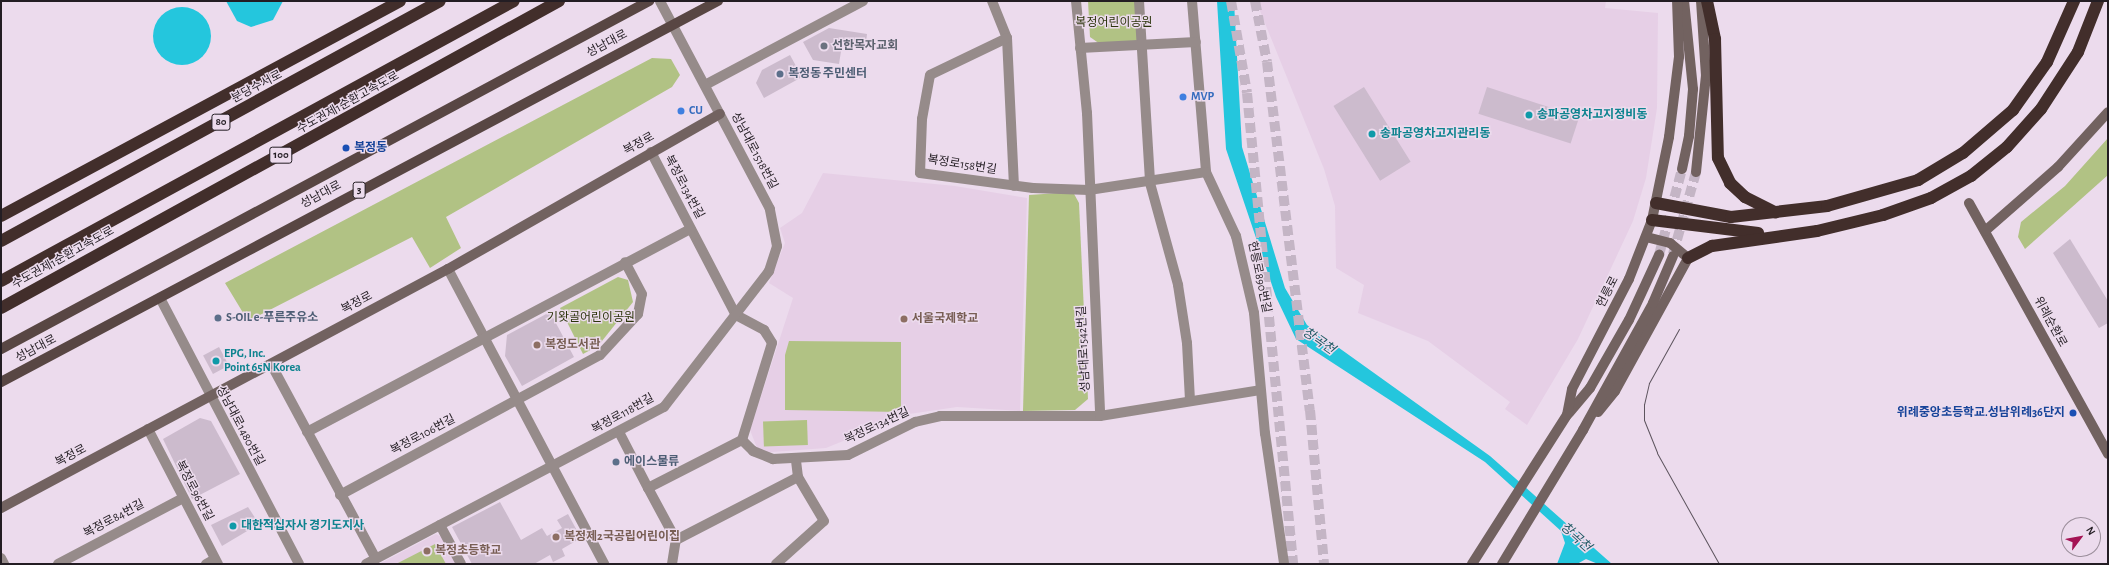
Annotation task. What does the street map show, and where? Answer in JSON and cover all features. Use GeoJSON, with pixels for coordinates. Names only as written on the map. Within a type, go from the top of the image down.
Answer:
{"type":"FeatureCollection","features":[{"type":"Feature","properties":{"kind":"highway","name":"분당수서로"},"geometry":{"type":"LineString","coordinates":[[1,216],[400,1]]}},
{"type":"Feature","properties":{"kind":"highway","name":"분당수서로"},"geometry":{"type":"LineString","coordinates":[[1,241],[440,1]]}},
{"type":"Feature","properties":{"kind":"highway","name":"수도권제1순환고속도로"},"geometry":{"type":"LineString","coordinates":[[1,281],[514,1]]}},
{"type":"Feature","properties":{"kind":"highway","name":"수도권제1순환고속도로"},"geometry":{"type":"LineString","coordinates":[[1,308],[559,1]]}},
{"type":"Feature","properties":{"kind":"highway"},"geometry":{"type":"LineString","coordinates":[[1707,1],[1715,39],[1718,158],[1730,183],[1745,197],[1776,212]]}},
{"type":"Feature","properties":{"kind":"highway"},"geometry":{"type":"LineString","coordinates":[[1656,203],[1731,217],[1843,202],[1905,186],[1963,153],[2003,120],[2033,85],[2054,48],[2074,1]]}},
{"type":"Feature","properties":{"kind":"highway"},"geometry":{"type":"LineString","coordinates":[[1688,258],[1712,246],[1775,235],[1817,231],[1911,206],[1979,170],[2007,147],[2041,109],[2078,52],[2098,1]]}},
{"type":"Feature","properties":{"kind":"highway"},"geometry":{"type":"LineString","coordinates":[[1652,220],[1775,235]]}},
{"type":"Feature","properties":{"kind":"main road","name":"성남대로"},"geometry":{"type":"LineString","coordinates":[[1,349],[649,1]]}},
{"type":"Feature","properties":{"kind":"main road","name":"성남대로"},"geometry":{"type":"LineString","coordinates":[[1,382],[718,1]]}},
{"type":"Feature","properties":{"kind":"main road","name":"헌릉로"},"geometry":{"type":"LineString","coordinates":[[1472,564],[1567,415],[1572,389],[1629,279],[1646,237],[1656,203],[1679,57],[1677,1]]}},
{"type":"Feature","properties":{"kind":"main road"},"geometry":{"type":"LineString","coordinates":[[1682,169],[1690,136],[1692,89],[1684,1]]}},
{"type":"Feature","properties":{"kind":"main road"},"geometry":{"type":"LineString","coordinates":[[1696,172],[1706,76],[1701,1]]}},
{"type":"Feature","properties":{"kind":"main road"},"geometry":{"type":"LineString","coordinates":[[1985,231],[2058,167],[2108,112]]}},
{"type":"Feature","properties":{"kind":"main road","name":"복정로"},"geometry":{"type":"LineString","coordinates":[[1,508],[448,269],[720,114]]}},
{"type":"Feature","properties":{"kind":"main road","name":"위례순환로"},"geometry":{"type":"LineString","coordinates":[[1969,203],[2108,454]]}},
{"type":"Feature","properties":{"kind":"main road"},"geometry":{"type":"LineString","coordinates":[[1583,430],[1615,391],[1688,258],[1670,243],[1646,237]]}},
{"type":"Feature","properties":{"kind":"main road"},"geometry":{"type":"LineString","coordinates":[[1567,415],[1590,388],[1625,327],[1659,255]]}},
{"type":"Feature","properties":{"kind":"main road"},"geometry":{"type":"LineString","coordinates":[[1502,564],[1583,430],[1653,303],[1673,256]]}},
{"type":"Feature","properties":{"kind":"street","name":"성남대로1518번길"},"geometry":{"type":"LineString","coordinates":[[660,1],[770,209],[777,246],[769,271],[736,315]]}},
{"type":"Feature","properties":{"kind":"street"},"geometry":{"type":"LineString","coordinates":[[705,85],[863,1]]}},
{"type":"Feature","properties":{"kind":"street","name":"복정로158번길"},"geometry":{"type":"LineString","coordinates":[[992,1],[1007,38],[1014,186]]}},
{"type":"Feature","properties":{"kind":"street","name":"성남대로1542번길"},"geometry":{"type":"LineString","coordinates":[[1076,1],[1089,190],[1100,416]]}},
{"type":"Feature","properties":{"kind":"street"},"geometry":{"type":"LineString","coordinates":[[1139,1],[1143,47],[1150,183],[1178,285],[1187,343],[1190,400]]}},
{"type":"Feature","properties":{"kind":"street","name":"헌릉로890번길"},"geometry":{"type":"LineString","coordinates":[[1192,1],[1206,172],[1236,236],[1254,313],[1260,390],[1284,564]]}},
{"type":"Feature","properties":{"kind":"street","name":"복정로158번길"},"geometry":{"type":"LineString","coordinates":[[1007,38],[930,75],[922,119],[920,173],[1014,186],[1089,190]]}},
{"type":"Feature","properties":{"kind":"street"},"geometry":{"type":"LineString","coordinates":[[1080,48],[1143,47],[1196,42]]}},
{"type":"Feature","properties":{"kind":"street","name":"복정로134번길"},"geometry":{"type":"LineString","coordinates":[[651,152],[736,315]]}},
{"type":"Feature","properties":{"kind":"street"},"geometry":{"type":"LineString","coordinates":[[1089,190],[1150,183],[1206,172]]}},
{"type":"Feature","properties":{"kind":"street"},"geometry":{"type":"LineString","coordinates":[[307,432],[484,336],[691,229]]}},
{"type":"Feature","properties":{"kind":"street"},"geometry":{"type":"LineString","coordinates":[[518,399],[600,355],[638,314],[642,294],[625,262]]}},
{"type":"Feature","properties":{"kind":"street"},"geometry":{"type":"LineString","coordinates":[[448,269],[554,466],[604,564]]}},
{"type":"Feature","properties":{"kind":"street","name":"성남대로1480번길"},"geometry":{"type":"LineString","coordinates":[[160,298],[299,564]]}},
{"type":"Feature","properties":{"kind":"street"},"geometry":{"type":"LineString","coordinates":[[648,488],[742,440],[772,343],[764,330],[736,315]]}},
{"type":"Feature","properties":{"kind":"street","name":"복정로118번길"},"geometry":{"type":"LineString","coordinates":[[554,466],[664,407],[736,315]]}},
{"type":"Feature","properties":{"kind":"street"},"geometry":{"type":"LineString","coordinates":[[271,364],[340,495],[376,559]]}},
{"type":"Feature","properties":{"kind":"street"},"geometry":{"type":"LineString","coordinates":[[1100,416],[1190,400],[1260,390]]}},
{"type":"Feature","properties":{"kind":"street","name":"복정로106번길"},"geometry":{"type":"LineString","coordinates":[[340,495],[518,399]]}},
{"type":"Feature","properties":{"kind":"street","name":"복정로134번길"},"geometry":{"type":"LineString","coordinates":[[742,440],[753,451],[772,459],[796,460],[848,455],[915,422],[940,416],[1100,416]]}},
{"type":"Feature","properties":{"kind":"street","name":"복정로96번길"},"geometry":{"type":"LineString","coordinates":[[148,430],[182,498],[217,562]]}},
{"type":"Feature","properties":{"kind":"street"},"geometry":{"type":"LineString","coordinates":[[619,432],[676,540],[672,564]]}},
{"type":"Feature","properties":{"kind":"street"},"geometry":{"type":"LineString","coordinates":[[776,564],[824,521],[798,477],[796,460]]}},
{"type":"Feature","properties":{"kind":"street"},"geometry":{"type":"LineString","coordinates":[[366,564],[554,466]]}},
{"type":"Feature","properties":{"kind":"street"},"geometry":{"type":"LineString","coordinates":[[676,540],[798,477]]}},
{"type":"Feature","properties":{"kind":"street","name":"복정로84번길"},"geometry":{"type":"LineString","coordinates":[[58,564],[182,498]]}},
{"type":"Feature","properties":{"kind":"street"},"geometry":{"type":"LineString","coordinates":[[440,525],[461,564]]}},
{"type":"Feature","properties":{"kind":"street"},"geometry":{"type":"LineString","coordinates":[[1,558],[4,564]]}},
{"type":"Feature","properties":{"kind":"street"},"geometry":{"type":"LineString","coordinates":[[206,564],[217,562]]}},
{"type":"Feature","properties":{"kind":"shaded area"},"geometry":{"type":"Polygon","coordinates":[[[1256,1],[1606,1],[1605,8],[1658,13],[1657,108],[1646,178],[1633,221],[1578,339],[1527,425],[1505,409],[1510,402],[1428,341],[1358,313],[1364,285],[1336,268],[1335,206],[1324,169],[1256,1]]]}},
{"type":"Feature","properties":{"kind":"shaded area","name":"서울국제학교"},"geometry":{"type":"Polygon","coordinates":[[[823,173],[955,186],[1027,198],[1020,411],[957,407],[909,414],[826,448],[759,453],[750,430],[793,298],[769,283],[785,243],[780,228],[802,213],[823,173]]]}},
{"type":"Feature","properties":{"kind":"shaded area","name":"복정초등학교"},"geometry":{"type":"Polygon","coordinates":[[[436,534],[443,538],[457,564],[379,564],[436,534]]]}},
{"type":"Feature","properties":{"kind":"green space","name":"복정어린이공원"},"geometry":{"type":"Polygon","coordinates":[[[1088,1],[1135,1],[1140,37],[1132,45],[1100,44],[1090,37],[1088,1]]]}},
{"type":"Feature","properties":{"kind":"green space"},"geometry":{"type":"Polygon","coordinates":[[[652,58],[671,59],[680,75],[672,87],[446,217],[461,248],[430,268],[412,237],[248,321],[225,283],[652,58]]]}},
{"type":"Feature","properties":{"kind":"green space"},"geometry":{"type":"Polygon","coordinates":[[[2108,138],[2108,175],[2025,249],[2018,237],[2021,222],[2065,186],[2108,138]]]}},
{"type":"Feature","properties":{"kind":"green space"},"geometry":{"type":"Polygon","coordinates":[[[1073,192],[1079,203],[1088,399],[1075,410],[1023,411],[1029,195],[1073,192]]]}},
{"type":"Feature","properties":{"kind":"green space","name":"기왓골어린이공원"},"geometry":{"type":"Polygon","coordinates":[[[618,277],[628,280],[633,302],[598,346],[583,354],[560,308],[618,277]]]}},
{"type":"Feature","properties":{"kind":"green space"},"geometry":{"type":"Polygon","coordinates":[[[789,341],[901,342],[901,412],[785,410],[785,355],[789,341]]]}},
{"type":"Feature","properties":{"kind":"green space"},"geometry":{"type":"Polygon","coordinates":[[[807,420],[808,445],[764,447],[763,422],[807,420]]]}},
{"type":"Feature","properties":{"kind":"green space"},"geometry":{"type":"Polygon","coordinates":[[[435,544],[446,564],[396,564],[435,544]]]}},
{"type":"Feature","properties":{"kind":"water"},"geometry":{"type":"Polygon","coordinates":[[[226,1],[283,1],[273,20],[251,27],[237,21],[226,1]]]}},
{"type":"Feature","properties":{"kind":"water","name":"창곡천"},"geometry":{"type":"Polygon","coordinates":[[[1217,1],[1234,2],[1242,147],[1285,288],[1307,325],[1490,456],[1612,564],[1598,564],[1586,559],[1577,564],[1557,564],[1565,543],[1561,531],[1485,462],[1296,339],[1276,297],[1226,149],[1217,1]]]}},
{"type":"Feature","properties":{"kind":"water"},"geometry":{"type":"Polygon","coordinates":[[[176,7],[188,7],[203,15],[211,30],[211,42],[203,57],[188,65],[176,65],[161,57],[153,42],[153,30],[161,15],[176,7]]]}},
{"type":"Feature","properties":{"kind":"building","name":"선한목자교회"},"geometry":{"type":"Polygon","coordinates":[[[829,28],[867,34],[866,43],[861,47],[842,45],[839,64],[813,60],[803,42],[829,28]]]}},
{"type":"Feature","properties":{"kind":"building","name":"복정동 주민센터"},"geometry":{"type":"Polygon","coordinates":[[[790,55],[802,77],[764,98],[756,83],[762,70],[790,55]]]}},
{"type":"Feature","properties":{"kind":"building","name":"송파공영차고지관리동"},"geometry":{"type":"Polygon","coordinates":[[[1364,87],[1411,162],[1380,181],[1333,106],[1364,87]]]}},
{"type":"Feature","properties":{"kind":"building","name":"송파공영차고지정비동"},"geometry":{"type":"Polygon","coordinates":[[[1487,87],[1579,117],[1571,144],[1478,114],[1487,87]]]}},
{"type":"Feature","properties":{"kind":"building"},"geometry":{"type":"Polygon","coordinates":[[[2070,239],[2108,301],[2108,323],[2099,328],[2053,253],[2070,239]]]}},
{"type":"Feature","properties":{"kind":"building","name":"복정도서관"},"geometry":{"type":"Polygon","coordinates":[[[550,312],[574,357],[522,386],[505,356],[507,335],[550,312]]]}},
{"type":"Feature","properties":{"kind":"building","name":"EPG, Inc. Point 65N Korea"},"geometry":{"type":"Polygon","coordinates":[[[219,347],[229,366],[213,374],[203,355],[219,347]]]}},
{"type":"Feature","properties":{"kind":"building"},"geometry":{"type":"Polygon","coordinates":[[[200,418],[211,421],[240,474],[192,499],[163,439],[200,418]]]}},
{"type":"Feature","properties":{"kind":"building"},"geometry":{"type":"Polygon","coordinates":[[[500,502],[521,540],[542,528],[547,536],[562,528],[557,520],[568,514],[581,538],[562,549],[565,556],[553,562],[550,555],[534,564],[472,564],[452,527],[500,502]]]}},
{"type":"Feature","properties":{"kind":"building","name":"대한적십자사 경기도지사"},"geometry":{"type":"Polygon","coordinates":[[[248,507],[259,524],[222,546],[211,525],[248,507]]]}},
{"type":"Feature","properties":{"kind":"tunnel"},"geometry":{"type":"LineString","coordinates":[[1231,1],[1247,93],[1293,564]]}},
{"type":"Feature","properties":{"kind":"tunnel"},"geometry":{"type":"LineString","coordinates":[[1255,1],[1267,62],[1310,410],[1324,564]]}},
{"type":"Feature","properties":{"kind":"tunnel"},"geometry":{"type":"LineString","coordinates":[[1659,255],[1682,169]]}},
{"type":"Feature","properties":{"kind":"tunnel"},"geometry":{"type":"LineString","coordinates":[[1673,254],[1696,172]]}},
{"type":"Feature","properties":{"kind":"tram line"},"geometry":{"type":"LineString","coordinates":[[1679,329],[1649,383],[1644,404],[1644,420],[1657,453],[1719,564]]}},
{"type":"Feature","properties":{"kind":"place","name":"선한목자교회"},"geometry":{"type":"Point","coordinates":[824,46]}},
{"type":"Feature","properties":{"kind":"place","name":"복정동 주민센터"},"geometry":{"type":"Point","coordinates":[780,74]}},
{"type":"Feature","properties":{"kind":"place","name":"MVP"},"geometry":{"type":"Point","coordinates":[1183,97]}},
{"type":"Feature","properties":{"kind":"place","name":"CU"},"geometry":{"type":"Point","coordinates":[681,111]}},
{"type":"Feature","properties":{"kind":"place","name":"송파공영차고지정비동"},"geometry":{"type":"Point","coordinates":[1529,115]}},
{"type":"Feature","properties":{"kind":"place","name":"송파공영차고지관리동"},"geometry":{"type":"Point","coordinates":[1372,134]}},
{"type":"Feature","properties":{"kind":"place","name":"복정동"},"geometry":{"type":"Point","coordinates":[346,148]}},
{"type":"Feature","properties":{"kind":"place","name":"S-OIL e-푸른주유소"},"geometry":{"type":"Point","coordinates":[218,318]}},
{"type":"Feature","properties":{"kind":"place","name":"서울국제학교"},"geometry":{"type":"Point","coordinates":[904,319]}},
{"type":"Feature","properties":{"kind":"place","name":"복정도서관"},"geometry":{"type":"Point","coordinates":[537,345]}},
{"type":"Feature","properties":{"kind":"place","name":"EPG, Inc. Point 65N Korea"},"geometry":{"type":"Point","coordinates":[216,361]}},
{"type":"Feature","properties":{"kind":"place","name":"위례중앙초등학교.성남위례36단지"},"geometry":{"type":"Point","coordinates":[2073,413]}},
{"type":"Feature","properties":{"kind":"place","name":"에이스물류"},"geometry":{"type":"Point","coordinates":[616,462]}},
{"type":"Feature","properties":{"kind":"place","name":"대한적십자사 경기도지사"},"geometry":{"type":"Point","coordinates":[233,526]}},
{"type":"Feature","properties":{"kind":"place","name":"복정제2국공립어린이집"},"geometry":{"type":"Point","coordinates":[556,537]}},
{"type":"Feature","properties":{"kind":"place","name":"복정초등학교"},"geometry":{"type":"Point","coordinates":[427,551]}}]}
